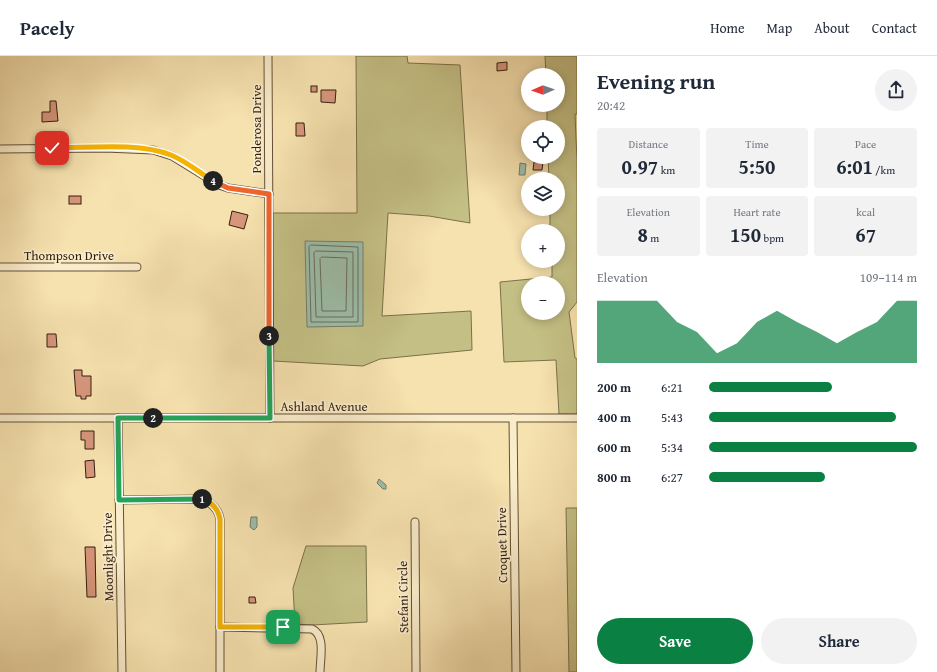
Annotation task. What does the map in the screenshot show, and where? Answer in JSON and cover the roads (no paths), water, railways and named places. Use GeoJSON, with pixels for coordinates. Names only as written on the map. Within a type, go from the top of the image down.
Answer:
{"type":"FeatureCollection","features":[{"type":"Feature","properties":{"kind":"street","name":"Ponderosa Drive"},"geometry":{"type":"LineString","coordinates":[[268,56],[270,418]]}},
{"type":"Feature","properties":{"kind":"street"},"geometry":{"type":"LineString","coordinates":[[0,149],[112,148],[153,150],[172,156],[220,185],[228,188],[269,194]]}},
{"type":"Feature","properties":{"kind":"street","name":"Thompson Drive"},"geometry":{"type":"LineString","coordinates":[[0,267],[137,267]]}},
{"type":"Feature","properties":{"kind":"street","name":"Ashland Avenue"},"geometry":{"type":"LineString","coordinates":[[0,418],[577,418]]}},
{"type":"Feature","properties":{"kind":"street","name":"Moonlight Drive"},"geometry":{"type":"LineString","coordinates":[[118,418],[122,672]]}},
{"type":"Feature","properties":{"kind":"street","name":"Croquet Drive"},"geometry":{"type":"LineString","coordinates":[[513,418],[516,672]]}},
{"type":"Feature","properties":{"kind":"street"},"geometry":{"type":"LineString","coordinates":[[119,500],[200,499],[212,504],[216,509],[220,519],[220,672]]}},
{"type":"Feature","properties":{"kind":"street","name":"Stefani Circle"},"geometry":{"type":"LineString","coordinates":[[414,522],[416,672]]}},
{"type":"Feature","properties":{"kind":"street"},"geometry":{"type":"LineString","coordinates":[[220,627],[312,629],[316,631],[320,638],[320,672]]}},
{"type":"Feature","properties":{"kind":"water"},"geometry":{"type":"Polygon","coordinates":[[[520,163],[526,164],[525,172],[521,172],[521,175],[519,175],[520,163]]]}},
{"type":"Feature","properties":{"kind":"water"},"geometry":{"type":"Polygon","coordinates":[[[305,241],[363,242],[363,326],[307,327],[305,241]]]}},
{"type":"Feature","properties":{"kind":"water"},"geometry":{"type":"Polygon","coordinates":[[[379,479],[386,485],[386,489],[383,489],[377,483],[379,479]]]}},
{"type":"Feature","properties":{"kind":"water"},"geometry":{"type":"Polygon","coordinates":[[[251,517],[257,517],[257,527],[254,530],[250,527],[251,517]]]}}]}
